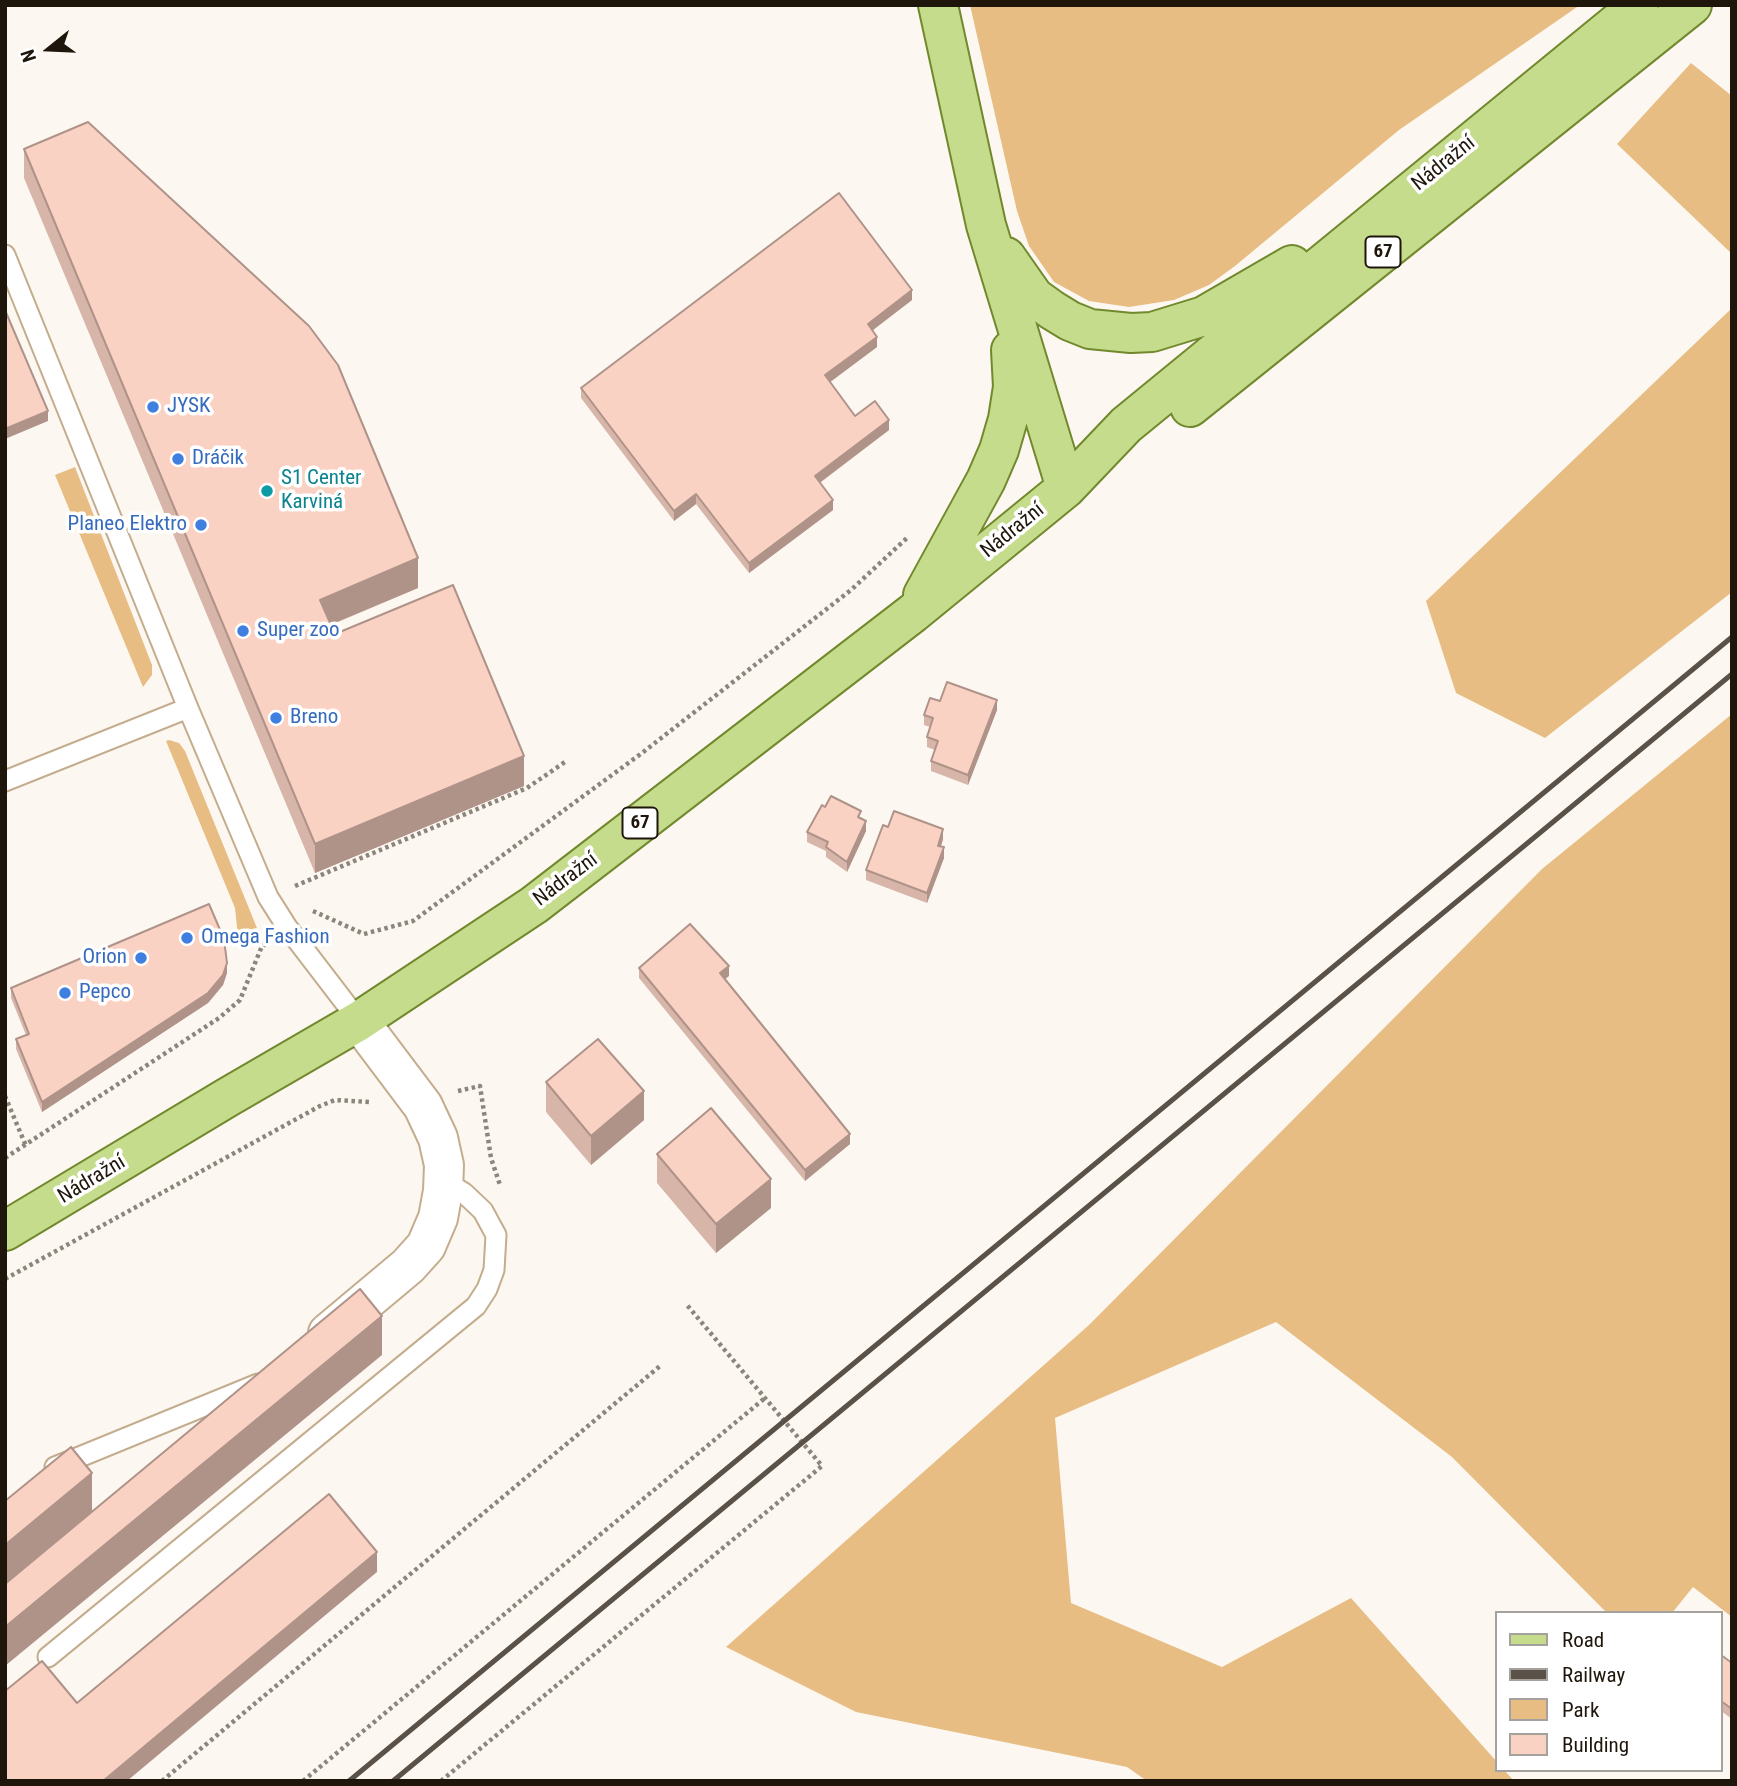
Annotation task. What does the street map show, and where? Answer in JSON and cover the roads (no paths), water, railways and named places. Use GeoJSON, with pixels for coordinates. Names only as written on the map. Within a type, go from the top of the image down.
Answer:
{"type":"FeatureCollection","features":[{"type":"Feature","properties":{"kind":"main road","name":"67"},"geometry":{"type":"LineString","coordinates":[[938,5],[986,225],[1066,488],[1142,445],[1692,5]]}},
{"type":"Feature","properties":{"kind":"main road","name":"Nádražní"},"geometry":{"type":"LineString","coordinates":[[5,1231],[359,1021],[534,905],[913,613],[1066,488],[1126,425],[1639,5]]}},
{"type":"Feature","properties":{"kind":"main road"},"geometry":{"type":"LineString","coordinates":[[986,225],[1034,297],[1070,321],[1090,329],[1131,333],[1152,332],[1204,316],[1385,212]]}},
{"type":"Feature","properties":{"kind":"main road","name":"67"},"geometry":{"type":"LineString","coordinates":[[913,613],[986,480],[1008,419],[1013,387],[1006,292]]}},
{"type":"Feature","properties":{"kind":"street"},"geometry":{"type":"LineString","coordinates":[[289,1365],[408,1266],[426,1246],[438,1218],[444,1165],[438,1138],[423,1106],[359,1021]]}},
{"type":"Feature","properties":{"kind":"lane"},"geometry":{"type":"LineString","coordinates":[[5,255],[188,708],[268,897],[287,927],[359,1021]]}},
{"type":"Feature","properties":{"kind":"lane"},"geometry":{"type":"LineString","coordinates":[[5,782],[188,708]]}},
{"type":"Feature","properties":{"kind":"lane"},"geometry":{"type":"LineString","coordinates":[[48,1657],[476,1306],[488,1289],[494,1269],[496,1235],[483,1211],[464,1193],[443,1180]]}},
{"type":"Feature","properties":{"kind":"lane"},"geometry":{"type":"LineString","coordinates":[[233,1413],[289,1365]]}},
{"type":"Feature","properties":{"kind":"lane"},"geometry":{"type":"LineString","coordinates":[[41,1476],[49,1469],[289,1365]]}},
{"type":"Feature","properties":{"kind":"railway"},"geometry":{"type":"LineString","coordinates":[[349,1781],[1732,637]]}},
{"type":"Feature","properties":{"kind":"railway"},"geometry":{"type":"LineString","coordinates":[[393,1781],[1732,674]]}},
{"type":"Feature","properties":{"kind":"place","name":"JYSK"},"geometry":{"type":"Point","coordinates":[153,407]}},
{"type":"Feature","properties":{"kind":"place","name":"Dráčik"},"geometry":{"type":"Point","coordinates":[178,459]}},
{"type":"Feature","properties":{"kind":"place","name":"S1 Center Karviná"},"geometry":{"type":"Point","coordinates":[267,491]}},
{"type":"Feature","properties":{"kind":"place","name":"Planeo Elektro"},"geometry":{"type":"Point","coordinates":[201,525]}},
{"type":"Feature","properties":{"kind":"place","name":"Super zoo"},"geometry":{"type":"Point","coordinates":[243,631]}},
{"type":"Feature","properties":{"kind":"place","name":"Breno"},"geometry":{"type":"Point","coordinates":[276,718]}},
{"type":"Feature","properties":{"kind":"place","name":"Omega Fashion"},"geometry":{"type":"Point","coordinates":[187,938]}},
{"type":"Feature","properties":{"kind":"place","name":"Orion"},"geometry":{"type":"Point","coordinates":[141,958]}},
{"type":"Feature","properties":{"kind":"place","name":"Pepco"},"geometry":{"type":"Point","coordinates":[65,993]}}]}
